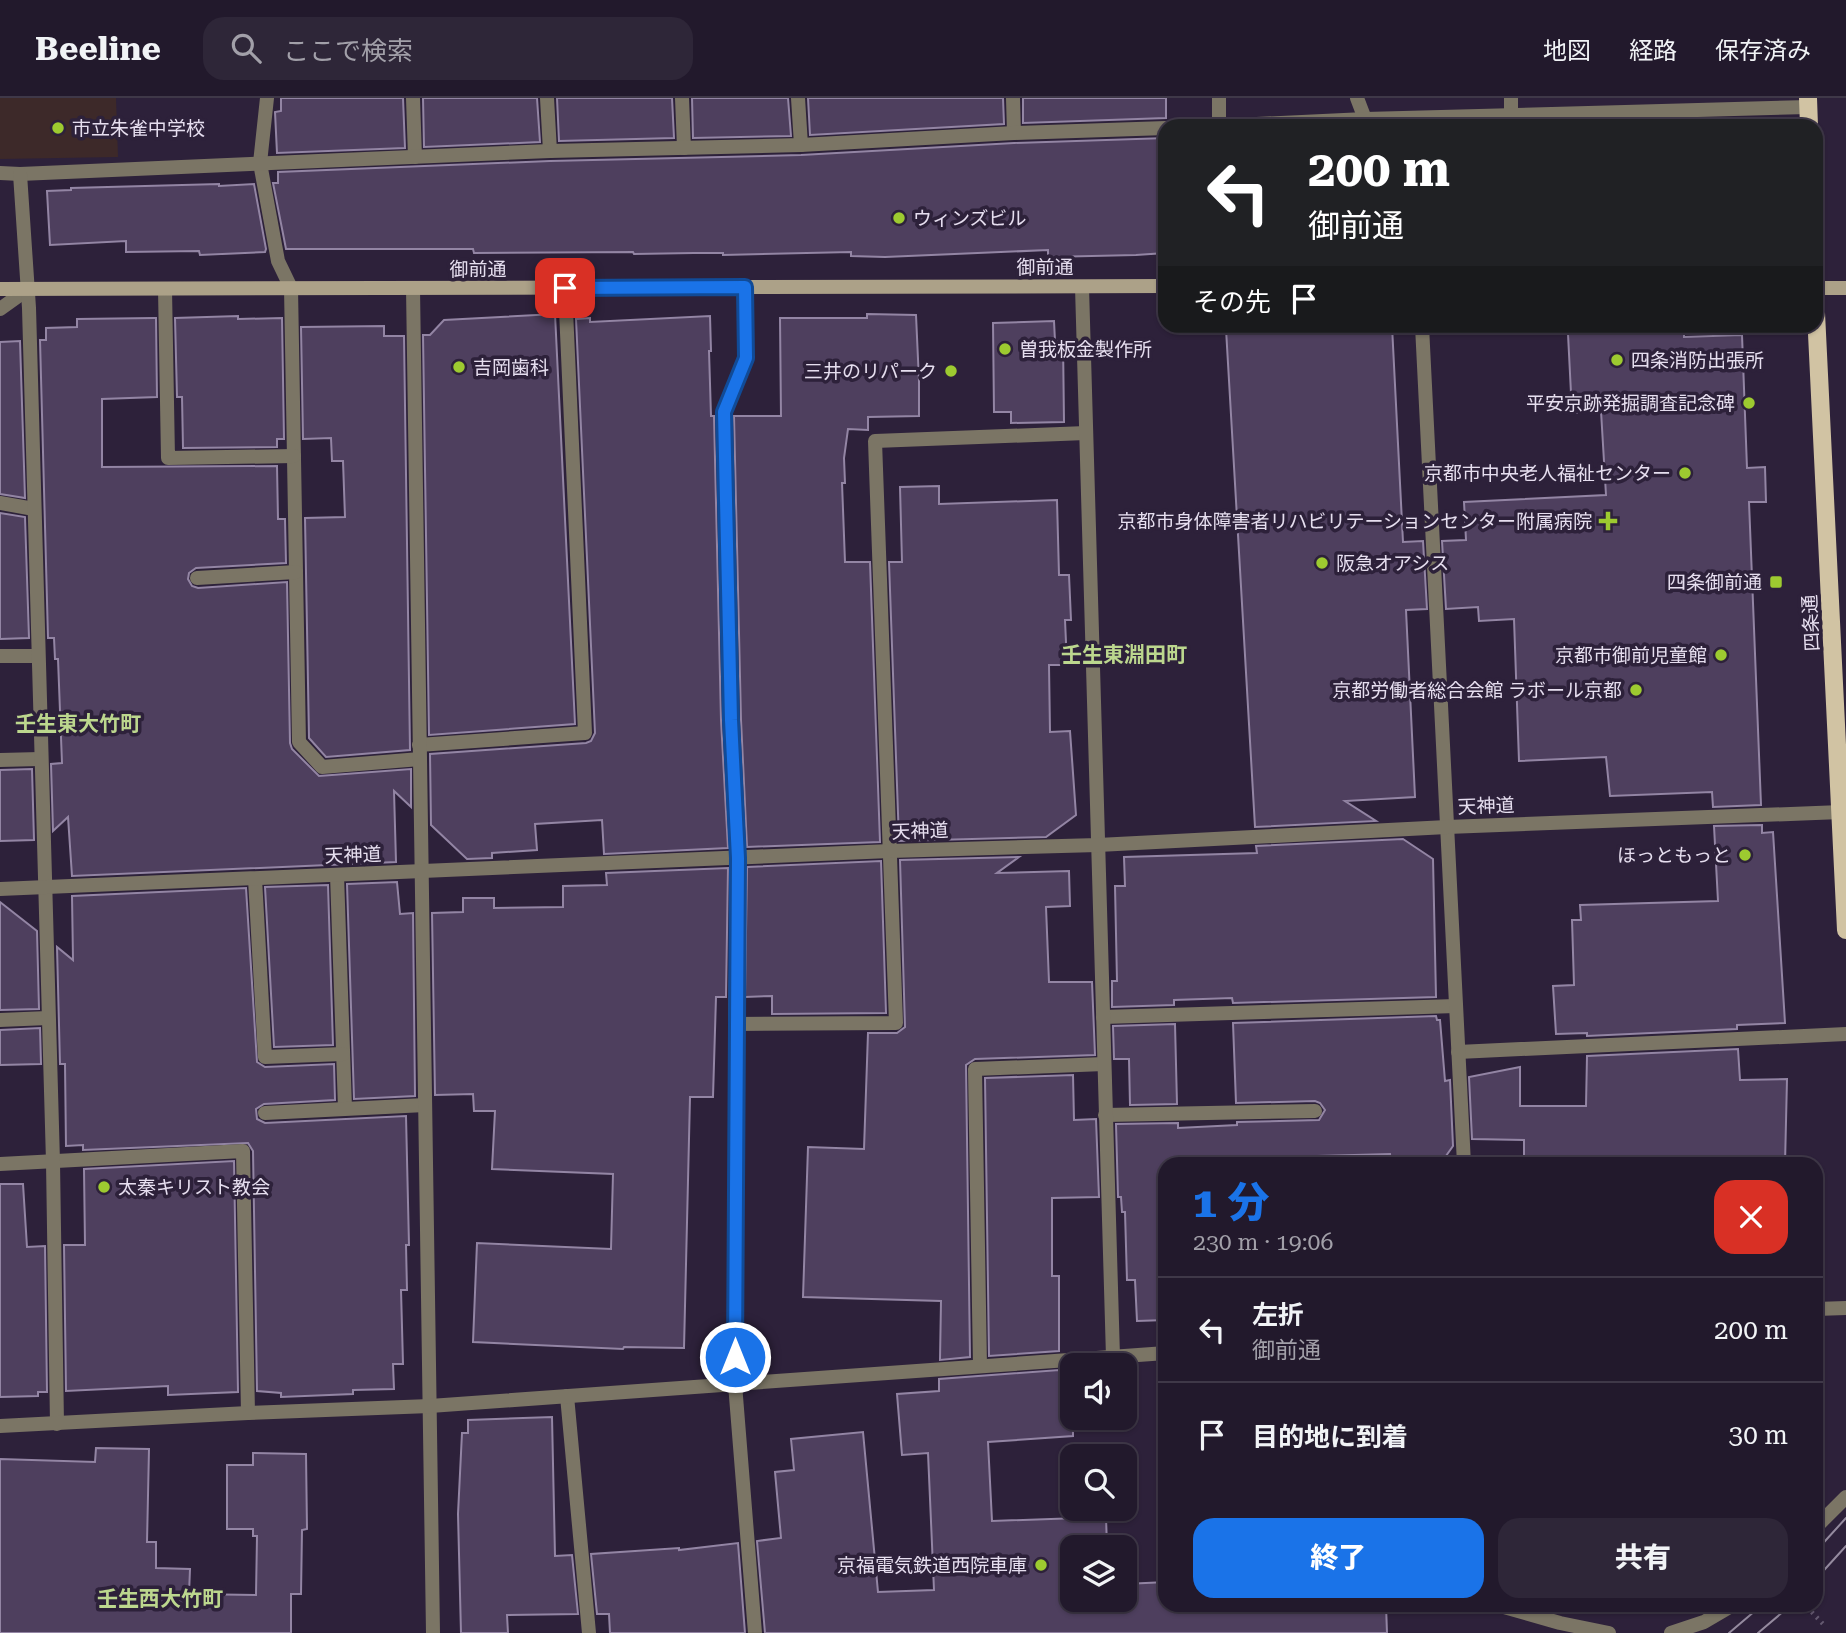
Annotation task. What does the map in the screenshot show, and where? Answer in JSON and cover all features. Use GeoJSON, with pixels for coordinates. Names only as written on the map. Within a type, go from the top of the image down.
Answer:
{"type":"FeatureCollection","features":[{"type":"Feature","properties":{"kind":"main road","name":"四条通"},"geometry":{"type":"LineString","coordinates":[[1817,333],[1846,930]]}},
{"type":"Feature","properties":{"kind":"street"},"geometry":{"type":"LineString","coordinates":[[267,98],[260,163],[278,261],[291,288],[299,741],[322,766],[585,733],[565,288]]}},
{"type":"Feature","properties":{"kind":"street"},"geometry":{"type":"LineString","coordinates":[[413,98],[415,157]]}},
{"type":"Feature","properties":{"kind":"street"},"geometry":{"type":"LineString","coordinates":[[547,98],[550,151]]}},
{"type":"Feature","properties":{"kind":"street"},"geometry":{"type":"LineString","coordinates":[[681,98],[684,148]]}},
{"type":"Feature","properties":{"kind":"street"},"geometry":{"type":"LineString","coordinates":[[799,98],[801,145]]}},
{"type":"Feature","properties":{"kind":"street"},"geometry":{"type":"LineString","coordinates":[[1013,98],[1014,133]]}},
{"type":"Feature","properties":{"kind":"street"},"geometry":{"type":"LineString","coordinates":[[1218,119],[1219,98]]}},
{"type":"Feature","properties":{"kind":"street"},"geometry":{"type":"LineString","coordinates":[[1357,98],[1364,119]]}},
{"type":"Feature","properties":{"kind":"street"},"geometry":{"type":"LineString","coordinates":[[1511,98],[1511,116]]}},
{"type":"Feature","properties":{"kind":"street"},"geometry":{"type":"LineString","coordinates":[[1438,119],[1808,102]]}},
{"type":"Feature","properties":{"kind":"street"},"geometry":{"type":"LineString","coordinates":[[0,173],[550,151],[801,145],[1158,128]]}},
{"type":"Feature","properties":{"kind":"street"},"geometry":{"type":"LineString","coordinates":[[20,174],[28,289],[57,1424]]}},
{"type":"Feature","properties":{"kind":"street","name":"御前通"},"geometry":{"type":"LineString","coordinates":[[0,289],[1158,286]]}},
{"type":"Feature","properties":{"kind":"street"},"geometry":{"type":"LineString","coordinates":[[745,287],[746,358],[724,412],[731,720],[738,858],[735,1384],[755,1633]]}},
{"type":"Feature","properties":{"kind":"street"},"geometry":{"type":"LineString","coordinates":[[1082,287],[1113,1353]]}},
{"type":"Feature","properties":{"kind":"street"},"geometry":{"type":"LineString","coordinates":[[413,288],[433,1633]]}},
{"type":"Feature","properties":{"kind":"street"},"geometry":{"type":"LineString","coordinates":[[1823,288],[1846,288]]}},
{"type":"Feature","properties":{"kind":"street"},"geometry":{"type":"LineString","coordinates":[[0,309],[28,289]]}},
{"type":"Feature","properties":{"kind":"street"},"geometry":{"type":"LineString","coordinates":[[165,289],[168,458],[294,456]]}},
{"type":"Feature","properties":{"kind":"street"},"geometry":{"type":"LineString","coordinates":[[1422,333],[1464,1157]]}},
{"type":"Feature","properties":{"kind":"street"},"geometry":{"type":"LineString","coordinates":[[735,1024],[896,1023],[876,441],[1086,433]]}},
{"type":"Feature","properties":{"kind":"street"},"geometry":{"type":"LineString","coordinates":[[0,503],[34,509]]}},
{"type":"Feature","properties":{"kind":"street"},"geometry":{"type":"LineString","coordinates":[[197,578],[296,572]]}},
{"type":"Feature","properties":{"kind":"street"},"geometry":{"type":"LineString","coordinates":[[0,656],[38,656]]}},
{"type":"Feature","properties":{"kind":"street"},"geometry":{"type":"LineString","coordinates":[[0,760],[40,758]]}},
{"type":"Feature","properties":{"kind":"street","name":"天神道"},"geometry":{"type":"LineString","coordinates":[[0,889],[1841,812]]}},
{"type":"Feature","properties":{"kind":"street"},"geometry":{"type":"LineString","coordinates":[[337,875],[345,1108]]}},
{"type":"Feature","properties":{"kind":"street"},"geometry":{"type":"LineString","coordinates":[[255,879],[265,1057],[343,1054]]}},
{"type":"Feature","properties":{"kind":"street"},"geometry":{"type":"LineString","coordinates":[[1103,1017],[1456,1006]]}},
{"type":"Feature","properties":{"kind":"street"},"geometry":{"type":"LineString","coordinates":[[0,1020],[48,1017]]}},
{"type":"Feature","properties":{"kind":"street"},"geometry":{"type":"LineString","coordinates":[[1458,1052],[1846,1034]]}},
{"type":"Feature","properties":{"kind":"street"},"geometry":{"type":"LineString","coordinates":[[980,1366],[975,1069],[1104,1064]]}},
{"type":"Feature","properties":{"kind":"street"},"geometry":{"type":"LineString","coordinates":[[265,1113],[425,1105]]}},
{"type":"Feature","properties":{"kind":"street"},"geometry":{"type":"LineString","coordinates":[[1105,1115],[1315,1111]]}},
{"type":"Feature","properties":{"kind":"street"},"geometry":{"type":"LineString","coordinates":[[0,1164],[243,1151],[248,1413]]}},
{"type":"Feature","properties":{"kind":"street"},"geometry":{"type":"LineString","coordinates":[[1823,1309],[1846,1308]]}},
{"type":"Feature","properties":{"kind":"street"},"geometry":{"type":"LineString","coordinates":[[1137,1355],[1158,1354]]}},
{"type":"Feature","properties":{"kind":"street"},"geometry":{"type":"LineString","coordinates":[[0,1426],[430,1406],[1060,1361]]}},
{"type":"Feature","properties":{"kind":"street"},"geometry":{"type":"LineString","coordinates":[[567,1396],[589,1633]]}},
{"type":"Feature","properties":{"kind":"street"},"geometry":{"type":"LineString","coordinates":[[1823,1520],[1846,1497]]}},
{"type":"Feature","properties":{"kind":"street"},"geometry":{"type":"LineString","coordinates":[[1522,1612],[1609,1633]]}},
{"type":"Feature","properties":{"kind":"street"},"geometry":{"type":"LineString","coordinates":[[1671,1633],[1704,1622],[1721,1612]]}},
{"type":"Feature","properties":{"kind":"path"},"geometry":{"type":"LineString","coordinates":[[1812,1612],[1824,1625]]}},
{"type":"Feature","properties":{"kind":"shaded area","name":"市立朱雀中学校"},"geometry":{"type":"Polygon","coordinates":[[[0,98],[116,98],[118,157],[0,159],[0,98]]]}},
{"type":"Feature","properties":{"kind":"building"},"geometry":{"type":"Polygon","coordinates":[[[281,98],[403,98],[405,148],[277,153],[275,112],[281,111],[281,98]]]}},
{"type":"Feature","properties":{"kind":"building"},"geometry":{"type":"Polygon","coordinates":[[[423,98],[537,98],[540,142],[424,147],[423,98]]]}},
{"type":"Feature","properties":{"kind":"building"},"geometry":{"type":"Polygon","coordinates":[[[557,98],[672,98],[674,138],[559,141],[557,98]]]}},
{"type":"Feature","properties":{"kind":"building"},"geometry":{"type":"Polygon","coordinates":[[[692,98],[788,98],[791,136],[693,138],[692,98]]]}},
{"type":"Feature","properties":{"kind":"building"},"geometry":{"type":"Polygon","coordinates":[[[808,98],[1003,98],[1004,124],[810,135],[808,98]]]}},
{"type":"Feature","properties":{"kind":"building"},"geometry":{"type":"Polygon","coordinates":[[[1023,98],[1166,98],[1166,118],[1023,123],[1023,98]]]}},
{"type":"Feature","properties":{"kind":"building"},"geometry":{"type":"Polygon","coordinates":[[[1158,138],[1158,253],[1048,257],[1048,250],[885,257],[851,256],[851,252],[723,255],[633,252],[474,253],[473,249],[286,249],[273,183],[278,183],[278,172],[550,161],[801,155],[1158,138]]]}},
{"type":"Feature","properties":{"kind":"building"},"geometry":{"type":"Polygon","coordinates":[[[254,184],[265,252],[200,255],[199,251],[126,252],[126,241],[50,245],[47,191],[254,184]]]}},
{"type":"Feature","properties":{"kind":"building"},"geometry":{"type":"Polygon","coordinates":[[[555,314],[575,724],[429,735],[423,335],[430,335],[444,320],[555,314]]]}},
{"type":"Feature","properties":{"kind":"building"},"geometry":{"type":"Polygon","coordinates":[[[867,314],[916,315],[919,381],[919,416],[868,417],[868,430],[848,429],[844,458],[845,483],[842,483],[845,562],[870,562],[880,842],[747,847],[741,720],[734,416],[781,416],[780,318],[867,318],[867,314]]]}},
{"type":"Feature","properties":{"kind":"building"},"geometry":{"type":"Polygon","coordinates":[[[238,316],[238,319],[282,318],[284,439],[277,439],[277,447],[183,448],[182,397],[177,397],[175,318],[238,316]]]}},
{"type":"Feature","properties":{"kind":"building"},"geometry":{"type":"Polygon","coordinates":[[[710,316],[721,720],[728,848],[604,854],[602,820],[535,824],[537,850],[492,853],[492,858],[467,859],[431,825],[430,754],[586,743],[591,741],[595,733],[576,319],[590,318],[590,322],[710,316]]]}},
{"type":"Feature","properties":{"kind":"building"},"geometry":{"type":"Polygon","coordinates":[[[156,318],[157,397],[102,399],[102,467],[277,466],[278,519],[285,519],[286,563],[196,568],[189,573],[188,579],[192,586],[198,588],[287,582],[292,749],[319,776],[411,769],[411,807],[394,791],[396,862],[72,876],[68,817],[53,831],[51,764],[62,763],[58,659],[55,659],[54,638],[48,638],[40,340],[46,340],[46,328],[77,327],[77,319],[156,318]]]}},
{"type":"Feature","properties":{"kind":"building"},"geometry":{"type":"Polygon","coordinates":[[[1054,321],[1055,341],[1063,341],[1064,422],[1011,423],[1011,412],[994,412],[993,323],[1054,321]]]}},
{"type":"Feature","properties":{"kind":"building"},"geometry":{"type":"Polygon","coordinates":[[[384,326],[384,336],[404,336],[410,750],[326,757],[309,738],[305,518],[345,517],[343,461],[332,461],[331,438],[303,439],[301,327],[384,326]]]}},
{"type":"Feature","properties":{"kind":"building","name":"阪急オアシス"},"geometry":{"type":"Polygon","coordinates":[[[1226,333],[1392,333],[1403,542],[1423,541],[1427,609],[1406,610],[1415,797],[1345,801],[1376,821],[1255,827],[1226,333]]]}},
{"type":"Feature","properties":{"kind":"building","name":"京都市身体障害者リハビリテーションセンター附属病院"},"geometry":{"type":"Polygon","coordinates":[[[1684,333],[1684,337],[1742,335],[1747,468],[1765,467],[1766,502],[1749,502],[1761,805],[1713,807],[1712,792],[1610,796],[1606,757],[1519,761],[1514,619],[1479,621],[1478,607],[1446,609],[1442,541],[1466,540],[1464,502],[1606,495],[1601,411],[1572,413],[1568,334],[1684,333]]]}},
{"type":"Feature","properties":{"kind":"building"},"geometry":{"type":"Polygon","coordinates":[[[20,341],[25,498],[0,494],[0,342],[20,341]]]}},
{"type":"Feature","properties":{"kind":"building"},"geometry":{"type":"Polygon","coordinates":[[[939,486],[939,504],[1057,500],[1059,575],[1069,575],[1071,620],[1065,620],[1067,665],[1049,665],[1050,732],[1070,731],[1076,815],[1046,837],[899,841],[889,562],[902,562],[900,487],[939,486]]]}},
{"type":"Feature","properties":{"kind":"building"},"geometry":{"type":"Polygon","coordinates":[[[0,513],[25,517],[29,638],[0,639],[0,513]]]}},
{"type":"Feature","properties":{"kind":"building"},"geometry":{"type":"Polygon","coordinates":[[[32,769],[34,840],[0,841],[0,770],[32,769]]]}},
{"type":"Feature","properties":{"kind":"building"},"geometry":{"type":"Polygon","coordinates":[[[1762,825],[1762,833],[1773,832],[1785,1023],[1737,1025],[1737,1029],[1587,1036],[1587,1033],[1556,1034],[1553,986],[1574,985],[1572,920],[1581,920],[1580,905],[1718,901],[1714,826],[1762,825]]]}},
{"type":"Feature","properties":{"kind":"building"},"geometry":{"type":"Polygon","coordinates":[[[1403,839],[1433,859],[1436,997],[1233,1003],[1232,998],[1174,1000],[1174,1005],[1112,1007],[1112,981],[1117,981],[1115,886],[1125,886],[1124,857],[1257,853],[1256,846],[1403,839]]]}},
{"type":"Feature","properties":{"kind":"building"},"geometry":{"type":"Polygon","coordinates":[[[1019,857],[997,873],[1069,871],[1070,906],[1046,907],[1049,982],[1092,982],[1095,1055],[975,1059],[966,1065],[970,1357],[940,1360],[941,1301],[803,1297],[808,1147],[864,1149],[868,1033],[897,1033],[905,1027],[900,860],[1019,857]]]}},
{"type":"Feature","properties":{"kind":"building"},"geometry":{"type":"Polygon","coordinates":[[[881,861],[886,1013],[772,1014],[772,996],[745,997],[747,867],[881,861]]]}},
{"type":"Feature","properties":{"kind":"building"},"geometry":{"type":"Polygon","coordinates":[[[728,868],[726,997],[716,997],[713,1097],[690,1097],[684,1348],[623,1349],[473,1342],[477,1243],[611,1249],[613,1174],[492,1169],[495,1111],[474,1111],[473,1094],[435,1095],[432,913],[463,912],[463,898],[494,898],[494,908],[563,907],[563,886],[607,885],[606,873],[728,868]]]}},
{"type":"Feature","properties":{"kind":"building"},"geometry":{"type":"Polygon","coordinates":[[[397,882],[400,914],[413,913],[415,1096],[354,1099],[347,884],[397,882]]]}},
{"type":"Feature","properties":{"kind":"building"},"geometry":{"type":"Polygon","coordinates":[[[328,885],[333,1045],[274,1047],[265,887],[328,885]]]}},
{"type":"Feature","properties":{"kind":"building"},"geometry":{"type":"Polygon","coordinates":[[[246,888],[257,1062],[265,1067],[334,1064],[335,1100],[264,1104],[256,1109],[257,1119],[265,1123],[406,1116],[409,1245],[406,1245],[407,1290],[401,1290],[403,1364],[393,1364],[394,1389],[281,1397],[281,1393],[257,1391],[253,1151],[248,1143],[83,1150],[83,1145],[66,1146],[65,1064],[60,1064],[57,947],[73,960],[72,896],[246,888]]]}},
{"type":"Feature","properties":{"kind":"building"},"geometry":{"type":"Polygon","coordinates":[[[0,902],[37,931],[39,1009],[0,1010],[0,902]]]}},
{"type":"Feature","properties":{"kind":"building"},"geometry":{"type":"Polygon","coordinates":[[[1436,1016],[1437,1020],[1440,1020],[1445,1081],[1450,1080],[1453,1146],[1445,1157],[1390,1157],[1390,1154],[1158,1157],[1158,1320],[1137,1321],[1135,1280],[1127,1280],[1125,1212],[1122,1212],[1121,1197],[1118,1197],[1116,1124],[1178,1123],[1178,1128],[1237,1125],[1237,1122],[1319,1120],[1325,1110],[1315,1101],[1236,1103],[1233,1023],[1436,1016]]]}},
{"type":"Feature","properties":{"kind":"building"},"geometry":{"type":"Polygon","coordinates":[[[1175,1024],[1177,1104],[1130,1105],[1129,1059],[1114,1059],[1113,1026],[1175,1024]]]}},
{"type":"Feature","properties":{"kind":"building"},"geometry":{"type":"Polygon","coordinates":[[[40,1028],[41,1064],[0,1065],[0,1030],[40,1028]]]}},
{"type":"Feature","properties":{"kind":"building"},"geometry":{"type":"Polygon","coordinates":[[[1738,1049],[1740,1080],[1787,1079],[1785,1157],[1524,1157],[1524,1140],[1472,1139],[1469,1077],[1520,1067],[1520,1106],[1586,1106],[1587,1056],[1738,1049]]]}},
{"type":"Feature","properties":{"kind":"building"},"geometry":{"type":"Polygon","coordinates":[[[1073,1075],[1074,1120],[1096,1119],[1099,1197],[1052,1198],[1052,1276],[1059,1276],[1059,1351],[989,1356],[985,1078],[1073,1075]]]}},
{"type":"Feature","properties":{"kind":"building"},"geometry":{"type":"Polygon","coordinates":[[[234,1161],[238,1392],[168,1395],[168,1386],[66,1391],[64,1245],[85,1245],[84,1169],[234,1161]]]}},
{"type":"Feature","properties":{"kind":"building"},"geometry":{"type":"Polygon","coordinates":[[[0,1184],[23,1184],[27,1247],[45,1246],[47,1392],[38,1392],[38,1396],[0,1397],[0,1184]]]}},
{"type":"Feature","properties":{"kind":"building"},"geometry":{"type":"Polygon","coordinates":[[[1059,1370],[1060,1430],[1073,1430],[1073,1436],[988,1442],[992,1521],[1060,1519],[1060,1521],[1106,1521],[1107,1535],[1060,1535],[1060,1612],[1137,1612],[1137,1583],[1158,1582],[1158,1612],[1386,1612],[1387,1633],[765,1633],[757,1541],[781,1538],[775,1472],[794,1470],[791,1439],[863,1432],[878,1592],[934,1590],[928,1453],[902,1455],[897,1394],[939,1391],[939,1379],[1059,1370]]]}},
{"type":"Feature","properties":{"kind":"building"},"geometry":{"type":"Polygon","coordinates":[[[552,1417],[555,1556],[572,1555],[578,1614],[507,1615],[508,1633],[461,1633],[458,1514],[462,1433],[468,1433],[468,1420],[552,1417]]]}},
{"type":"Feature","properties":{"kind":"building"},"geometry":{"type":"Polygon","coordinates":[[[96,1448],[149,1449],[147,1542],[156,1542],[156,1568],[190,1569],[189,1594],[256,1595],[257,1536],[253,1536],[253,1529],[227,1529],[227,1465],[253,1465],[253,1453],[306,1454],[307,1529],[302,1530],[301,1594],[291,1594],[291,1633],[0,1633],[0,1459],[95,1462],[96,1448]]]}},
{"type":"Feature","properties":{"kind":"building"},"geometry":{"type":"Polygon","coordinates":[[[738,1543],[745,1633],[610,1633],[609,1614],[597,1614],[591,1554],[679,1550],[738,1543]]]}},
{"type":"Feature","properties":{"kind":"tram line"},"geometry":{"type":"LineString","coordinates":[[1823,1543],[1846,1518]]}},
{"type":"Feature","properties":{"kind":"tram line"},"geometry":{"type":"LineString","coordinates":[[1823,1571],[1846,1546]]}},
{"type":"Feature","properties":{"kind":"tram line"},"geometry":{"type":"LineString","coordinates":[[1729,1633],[1754,1612]]}},
{"type":"Feature","properties":{"kind":"tram line"},"geometry":{"type":"LineString","coordinates":[[1758,1633],[1783,1612]]}},
{"type":"Feature","properties":{"kind":"place","name":"市立朱雀中学校"},"geometry":{"type":"Point","coordinates":[58,128]}},
{"type":"Feature","properties":{"kind":"place","name":"ウィンズビル"},"geometry":{"type":"Point","coordinates":[899,218]}},
{"type":"Feature","properties":{"kind":"place","name":"曽我板金製作所"},"geometry":{"type":"Point","coordinates":[1005,349]}},
{"type":"Feature","properties":{"kind":"place","name":"四条消防出張所"},"geometry":{"type":"Point","coordinates":[1617,360]}},
{"type":"Feature","properties":{"kind":"place","name":"吉岡歯科"},"geometry":{"type":"Point","coordinates":[459,367]}},
{"type":"Feature","properties":{"kind":"place","name":"三井のリパーク"},"geometry":{"type":"Point","coordinates":[951,371]}},
{"type":"Feature","properties":{"kind":"place","name":"平安京跡発掘調査記念碑"},"geometry":{"type":"Point","coordinates":[1749,403]}},
{"type":"Feature","properties":{"kind":"place","name":"京都市中央老人福祉センター"},"geometry":{"type":"Point","coordinates":[1685,473]}},
{"type":"Feature","properties":{"kind":"place","name":"京都市身体障害者リハビリテーションセンター附属病院"},"geometry":{"type":"Point","coordinates":[1608,521]}},
{"type":"Feature","properties":{"kind":"place","name":"阪急オアシス"},"geometry":{"type":"Point","coordinates":[1322,563]}},
{"type":"Feature","properties":{"kind":"place","name":"四条御前通"},"geometry":{"type":"Point","coordinates":[1776,582]}},
{"type":"Feature","properties":{"kind":"place","name":"京都市御前児童館"},"geometry":{"type":"Point","coordinates":[1721,655]}},
{"type":"Feature","properties":{"kind":"place","name":"京都労働者総合会館 ラボール京都"},"geometry":{"type":"Point","coordinates":[1636,690]}},
{"type":"Feature","properties":{"kind":"place","name":"ほっともっと"},"geometry":{"type":"Point","coordinates":[1745,855]}},
{"type":"Feature","properties":{"kind":"place","name":"太秦キリスト教会"},"geometry":{"type":"Point","coordinates":[104,1187]}},
{"type":"Feature","properties":{"kind":"place","name":"京福電気鉄道西院車庫"},"geometry":{"type":"Point","coordinates":[1041,1565]}},
{"type":"Feature","properties":{"kind":"district","name":"壬生東淵田町"},"geometry":{"type":"Point","coordinates":[1124,655]}},
{"type":"Feature","properties":{"kind":"district","name":"壬生東大竹町"},"geometry":{"type":"Point","coordinates":[78,724]}},
{"type":"Feature","properties":{"kind":"district","name":"壬生西大竹町"},"geometry":{"type":"Point","coordinates":[160,1599]}},
{"type":"Feature","properties":{"kind":"route"},"geometry":{"type":"LineString","coordinates":[[565,288],[745,287],[746,358],[724,412],[731,720],[738,858],[735,1357]]}}]}
